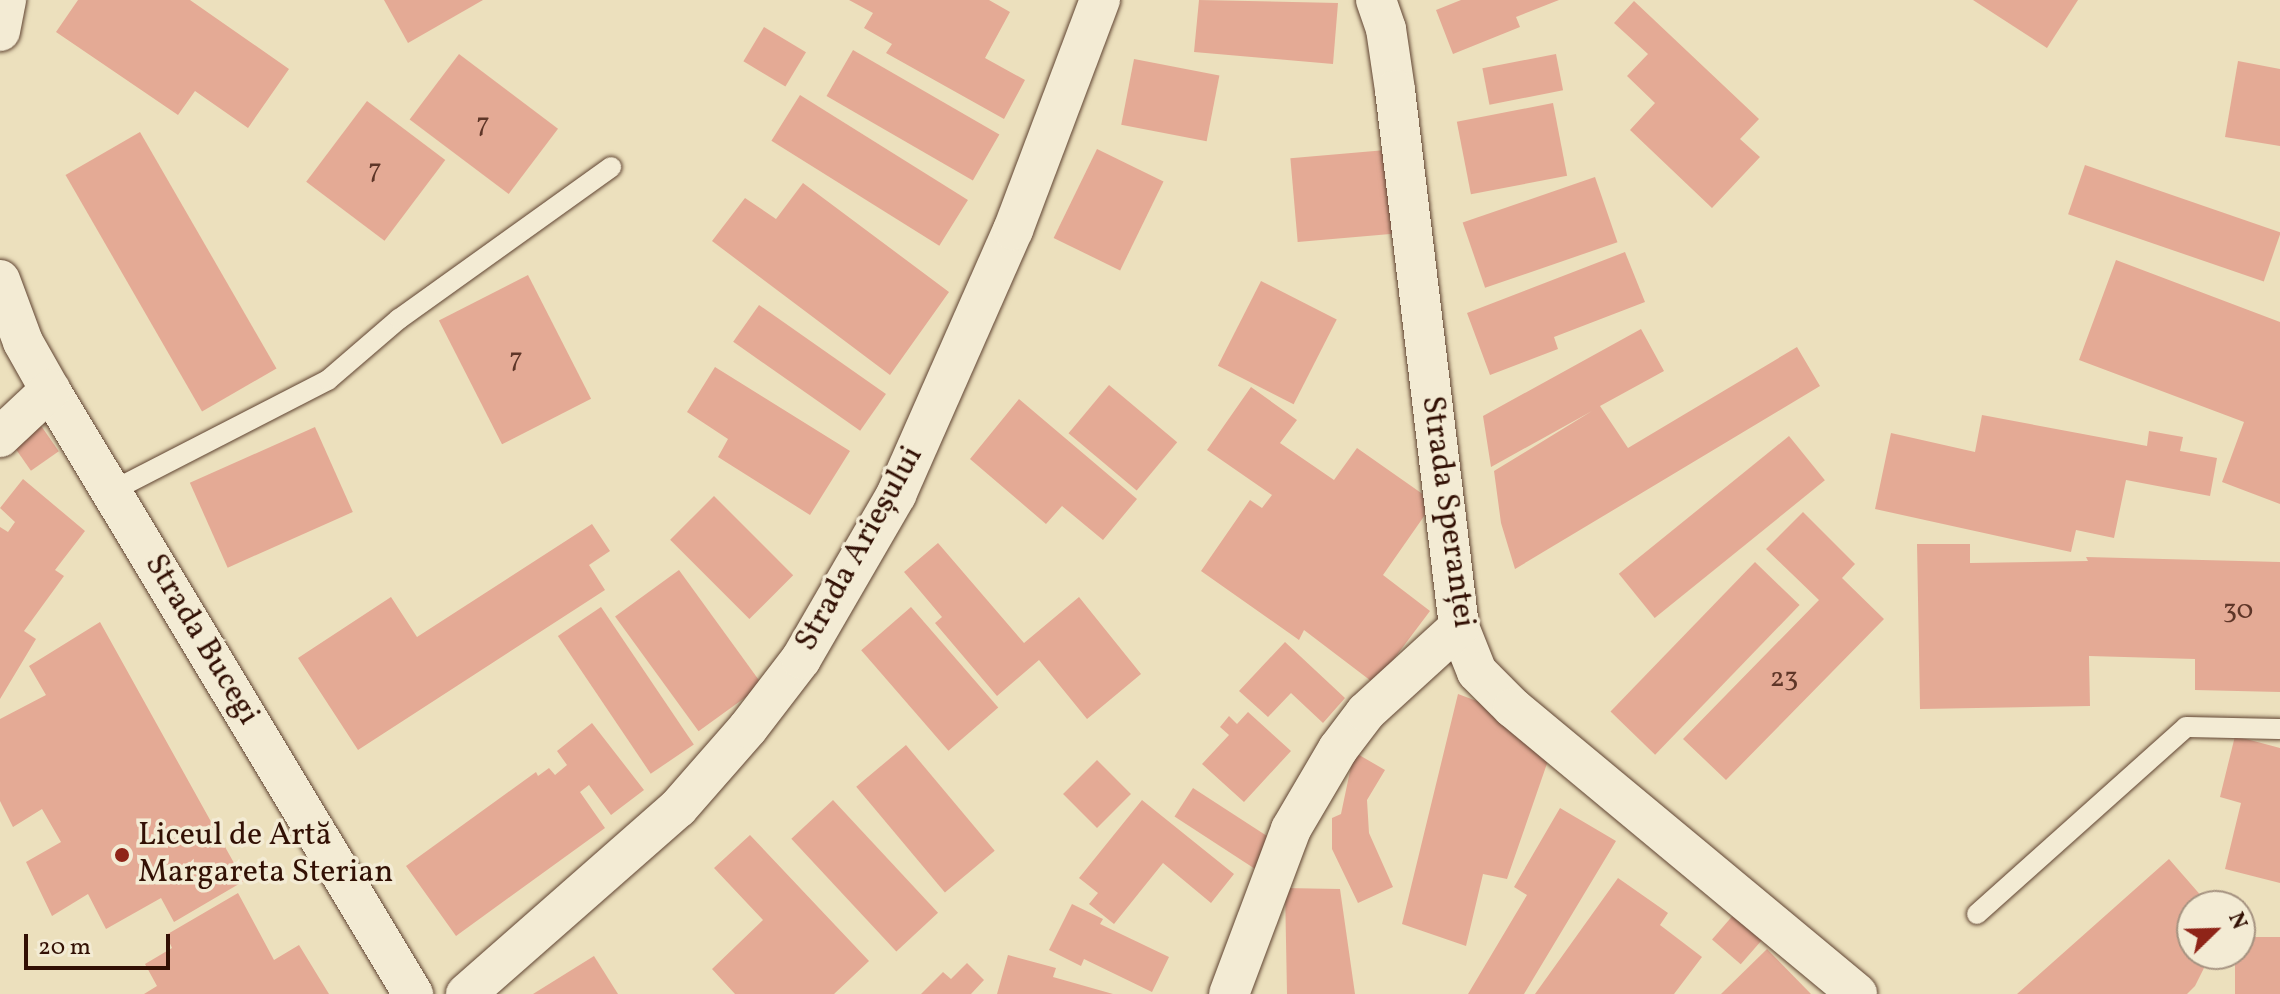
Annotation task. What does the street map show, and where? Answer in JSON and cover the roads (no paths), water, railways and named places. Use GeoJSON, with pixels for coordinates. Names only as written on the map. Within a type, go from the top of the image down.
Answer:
{"type":"FeatureCollection","features":[{"type":"Feature","properties":{"kind":"street"},"geometry":{"type":"LineString","coordinates":[[0,31],[6,0]]}},
{"type":"Feature","properties":{"kind":"street","name":"Strada Arieșului"},"geometry":{"type":"LineString","coordinates":[[466,994],[678,808],[748,728],[801,659],[896,495],[1013,230],[1100,0]]}},
{"type":"Feature","properties":{"kind":"street","name":"Strada Speranței"},"geometry":{"type":"LineString","coordinates":[[1376,0],[1386,29],[1395,90],[1459,627],[1477,672],[1513,708],[1857,994]]}},
{"type":"Feature","properties":{"kind":"street","name":"Strada Bucegi"},"geometry":{"type":"LineString","coordinates":[[0,280],[11,353],[50,390],[413,994]]}},
{"type":"Feature","properties":{"kind":"street"},"geometry":{"type":"LineString","coordinates":[[0,437],[50,390]]}},
{"type":"Feature","properties":{"kind":"street"},"geometry":{"type":"LineString","coordinates":[[1229,994],[1291,829],[1338,749],[1366,712],[1459,627]]}},
{"type":"Feature","properties":{"kind":"lane"},"geometry":{"type":"LineString","coordinates":[[112,491],[328,380],[399,319],[611,167]]}},
{"type":"Feature","properties":{"kind":"lane"},"geometry":{"type":"LineString","coordinates":[[1977,914],[2186,727],[2280,729]]}},
{"type":"Feature","properties":{"kind":"place","name":"Liceul de Artă Margareta Sterian"},"geometry":{"type":"Point","coordinates":[122,855]}}]}
